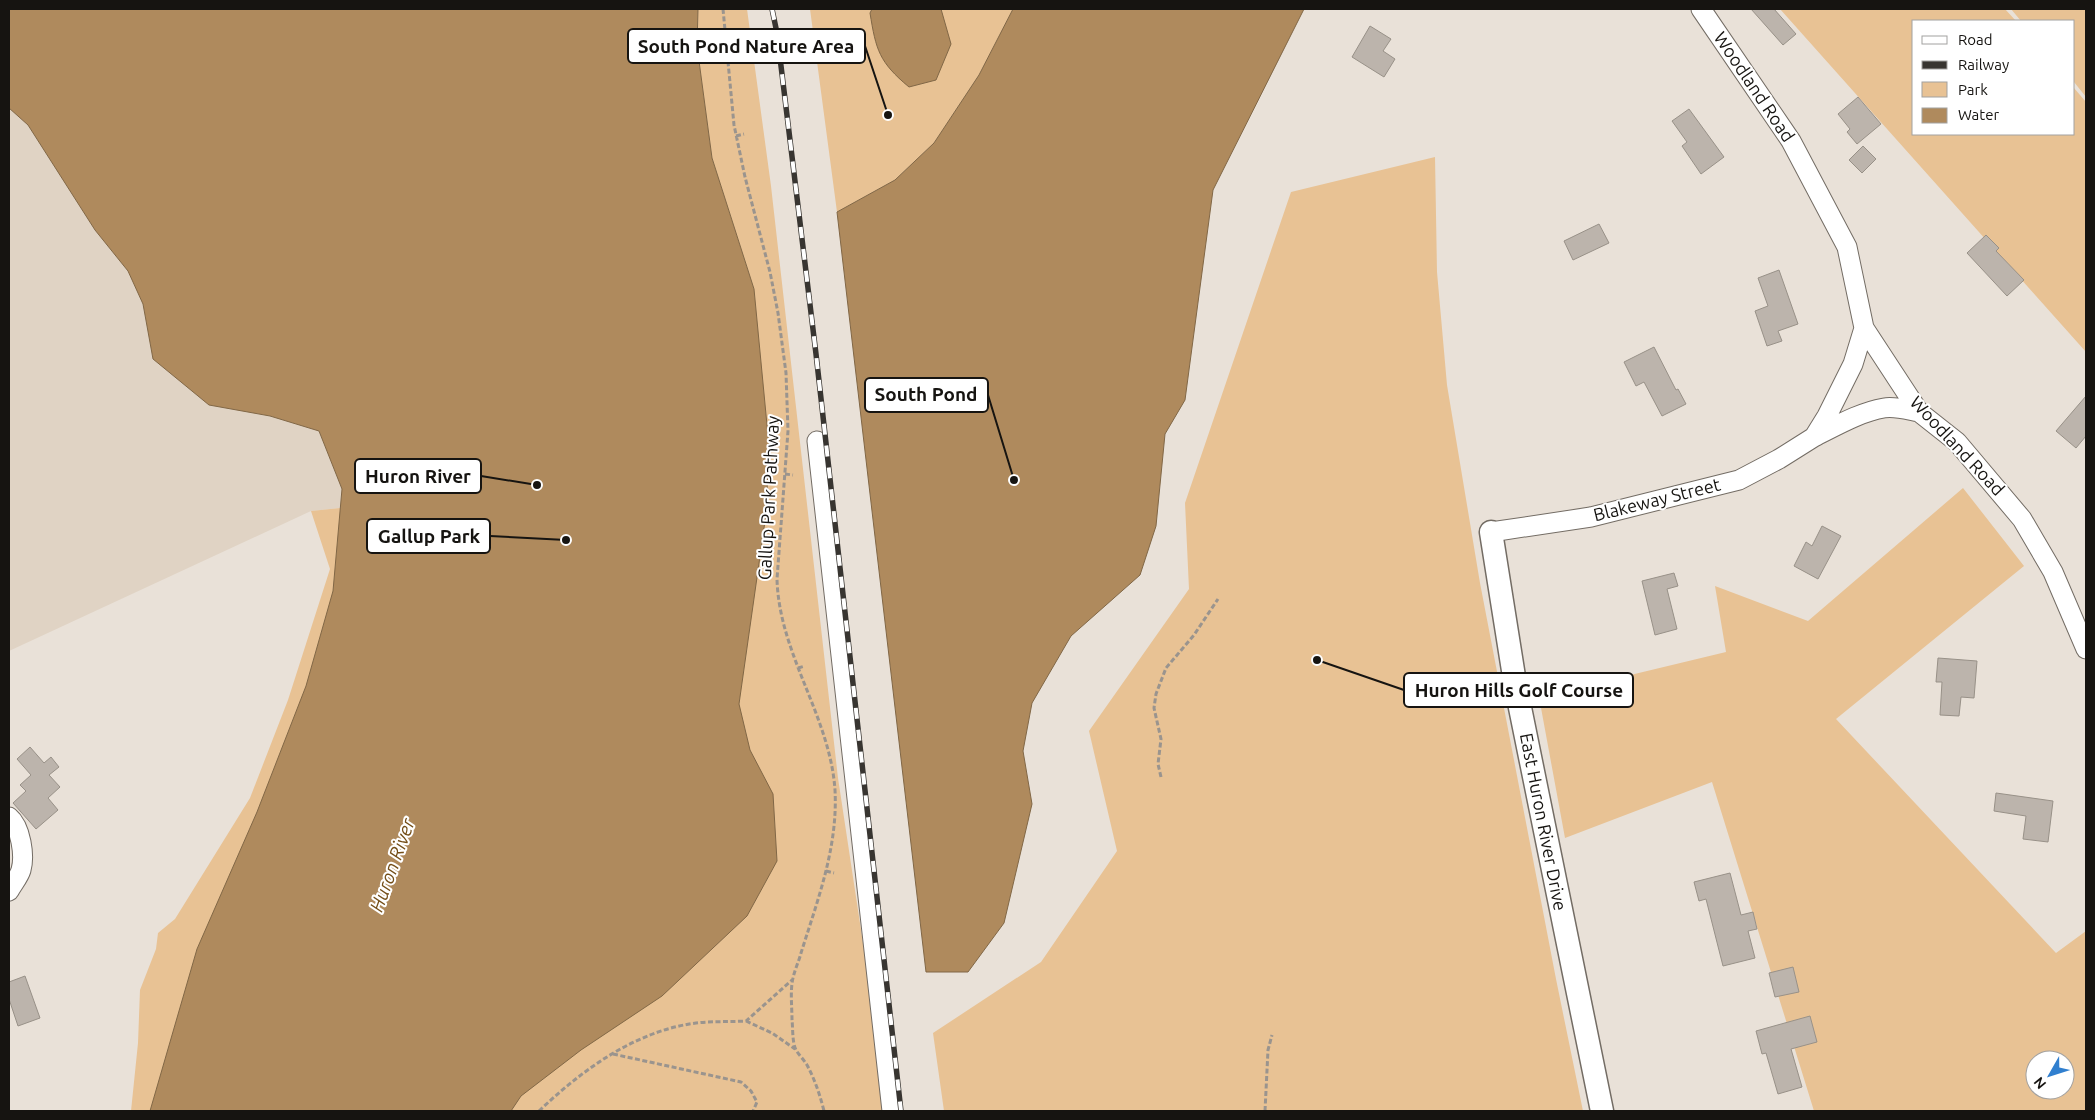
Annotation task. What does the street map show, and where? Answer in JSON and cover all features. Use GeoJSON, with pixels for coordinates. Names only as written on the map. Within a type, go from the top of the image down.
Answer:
{"type":"FeatureCollection","features":[{"type":"Feature","properties":{"kind":"main road","name":"East Huron River Drive"},"geometry":{"type":"LineString","coordinates":[[1491,532],[1515,683],[1602,1111]]}},
{"type":"Feature","properties":{"kind":"street","name":"Woodland Road"},"geometry":{"type":"LineString","coordinates":[[1701,9],[1791,141],[1847,247],[1864,328],[1919,412],[1957,442],[2022,519],[2053,572],[2086,649]]}},
{"type":"Feature","properties":{"kind":"street","name":"Blakeway Street"},"geometry":{"type":"LineString","coordinates":[[1814,437],[1827,416],[1853,364],[1864,328]]}},
{"type":"Feature","properties":{"kind":"street","name":"Blakeway Street"},"geometry":{"type":"LineString","coordinates":[[1491,532],[1591,517],[1739,480],[1779,459],[1814,437],[1849,420],[1884,408],[1900,408],[1919,412]]}},
{"type":"Feature","properties":{"kind":"street"},"geometry":{"type":"LineString","coordinates":[[816,442],[892,1111]]}},
{"type":"Feature","properties":{"kind":"street"},"geometry":{"type":"LineString","coordinates":[[9,817],[22,840],[21,870],[9,891]]}},
{"type":"Feature","properties":{"kind":"path","name":"Gallup Park Pathway"},"geometry":{"type":"LineString","coordinates":[[723,9],[736,136],[765,249],[778,313],[788,402],[788,431],[777,600],[784,627],[823,735],[832,767],[835,823],[826,871],[792,979],[792,1020],[796,1049],[814,1080],[824,1111]]}},
{"type":"Feature","properties":{"kind":"path"},"geometry":{"type":"LineString","coordinates":[[736,136],[744,134]]}},
{"type":"Feature","properties":{"kind":"path"},"geometry":{"type":"LineString","coordinates":[[784,474],[793,475]]}},
{"type":"Feature","properties":{"kind":"path"},"geometry":{"type":"LineString","coordinates":[[1161,777],[1158,764],[1161,739],[1154,708],[1156,694],[1166,668],[1194,635],[1218,600]]}},
{"type":"Feature","properties":{"kind":"path"},"geometry":{"type":"LineString","coordinates":[[798,668],[805,666]]}},
{"type":"Feature","properties":{"kind":"path"},"geometry":{"type":"LineString","coordinates":[[826,871],[834,873]]}},
{"type":"Feature","properties":{"kind":"path","name":"Gallup Park Pathway"},"geometry":{"type":"LineString","coordinates":[[746,1022],[792,979]]}},
{"type":"Feature","properties":{"kind":"path"},"geometry":{"type":"LineString","coordinates":[[539,1111],[573,1081],[613,1053],[647,1037],[684,1025],[707,1022],[746,1022],[772,1033],[796,1049]]}},
{"type":"Feature","properties":{"kind":"path"},"geometry":{"type":"LineString","coordinates":[[1265,1111],[1268,1050],[1272,1035]]}},
{"type":"Feature","properties":{"kind":"path"},"geometry":{"type":"LineString","coordinates":[[613,1053],[741,1082],[751,1091],[757,1102],[753,1111]]}},
{"type":"Feature","properties":{"kind":"shaded area"},"geometry":{"type":"Polygon","coordinates":[[[9,108],[28,125],[95,230],[128,271],[143,304],[153,359],[270,416],[319,431],[342,489],[340,508],[311,511],[9,651],[9,108]]]}},
{"type":"Feature","properties":{"kind":"green space"},"geometry":{"type":"Polygon","coordinates":[[[698,9],[747,9],[771,186],[838,778],[886,1111],[131,1111],[138,1043],[140,990],[156,949],[158,933],[175,919],[250,798],[288,700],[330,569],[311,511],[340,508],[754,289],[712,158],[697,46],[698,9]]]}},
{"type":"Feature","properties":{"kind":"green space"},"geometry":{"type":"Polygon","coordinates":[[[810,9],[872,9],[870,13],[942,13],[941,9],[1013,9],[979,75],[934,143],[895,180],[837,212],[810,9]]]}},
{"type":"Feature","properties":{"kind":"green space"},"geometry":{"type":"Polygon","coordinates":[[[1780,9],[2005,9],[2015,20],[1912,20],[1912,135],[2075,135],[2075,89],[2086,102],[2086,352],[1780,9]]]}},
{"type":"Feature","properties":{"kind":"green space"},"geometry":{"type":"Polygon","coordinates":[[[2011,9],[2086,9],[2086,97],[2075,83],[2075,20],[2020,20],[2011,9]]]}},
{"type":"Feature","properties":{"kind":"green space"},"geometry":{"type":"Polygon","coordinates":[[[1435,157],[1437,272],[1447,385],[1480,583],[1583,1111],[944,1111],[933,1033],[1041,962],[1117,851],[1089,731],[1189,589],[1185,503],[1291,192],[1435,157]]]}},
{"type":"Feature","properties":{"kind":"green space"},"geometry":{"type":"Polygon","coordinates":[[[1963,488],[2024,566],[1836,719],[2056,953],[2086,931],[2086,1111],[1814,1111],[1712,782],[1565,838],[1539,697],[1726,652],[1715,586],[1808,621],[1963,488]]]}},
{"type":"Feature","properties":{"kind":"water"},"geometry":{"type":"Polygon","coordinates":[[[9,9],[698,9],[697,46],[712,158],[754,289],[769,446],[766,514],[739,704],[750,750],[773,794],[777,861],[747,916],[662,996],[581,1050],[521,1096],[511,1111],[150,1111],[197,949],[257,812],[306,686],[333,591],[342,489],[319,431],[270,416],[209,405],[153,359],[143,304],[128,271],[95,230],[28,125],[9,108],[9,9]]]}},
{"type":"Feature","properties":{"kind":"water"},"geometry":{"type":"Polygon","coordinates":[[[872,9],[941,9],[951,44],[936,80],[909,87],[891,70],[880,54],[874,37],[870,13],[872,9]]]}},
{"type":"Feature","properties":{"kind":"water"},"geometry":{"type":"Polygon","coordinates":[[[1013,9],[1304,9],[1213,190],[1185,400],[1165,434],[1156,526],[1140,575],[1071,636],[1032,703],[1023,751],[1032,804],[1004,923],[968,972],[926,972],[837,212],[895,180],[934,143],[979,75],[1013,9]]]}},
{"type":"Feature","properties":{"kind":"building"},"geometry":{"type":"Polygon","coordinates":[[[1751,9],[1774,9],[1796,34],[1783,45],[1751,9]]]}},
{"type":"Feature","properties":{"kind":"building"},"geometry":{"type":"Polygon","coordinates":[[[1370,26],[1391,39],[1383,51],[1395,59],[1384,77],[1352,57],[1370,26]]]}},
{"type":"Feature","properties":{"kind":"building"},"geometry":{"type":"Polygon","coordinates":[[[1858,97],[1881,124],[1857,144],[1847,132],[1850,129],[1838,114],[1858,97]]]}},
{"type":"Feature","properties":{"kind":"building"},"geometry":{"type":"Polygon","coordinates":[[[1689,109],[1724,157],[1701,174],[1682,146],[1687,142],[1672,121],[1689,109]]]}},
{"type":"Feature","properties":{"kind":"building"},"geometry":{"type":"Polygon","coordinates":[[[1863,146],[1876,159],[1862,173],[1849,160],[1863,146]]]}},
{"type":"Feature","properties":{"kind":"building"},"geometry":{"type":"Polygon","coordinates":[[[1599,224],[1609,243],[1573,260],[1564,241],[1599,224]]]}},
{"type":"Feature","properties":{"kind":"building"},"geometry":{"type":"Polygon","coordinates":[[[1986,235],[1999,248],[1996,251],[2024,280],[2007,296],[1967,253],[1986,235]]]}},
{"type":"Feature","properties":{"kind":"building"},"geometry":{"type":"Polygon","coordinates":[[[1779,270],[1798,324],[1778,331],[1782,341],[1767,346],[1755,311],[1768,306],[1758,278],[1779,270]]]}},
{"type":"Feature","properties":{"kind":"building"},"geometry":{"type":"Polygon","coordinates":[[[1654,347],[1676,390],[1678,389],[1686,404],[1662,416],[1644,382],[1636,386],[1624,362],[1654,347]]]}},
{"type":"Feature","properties":{"kind":"building"},"geometry":{"type":"Polygon","coordinates":[[[2086,396],[2086,436],[2076,448],[2056,431],[2086,396]]]}},
{"type":"Feature","properties":{"kind":"building"},"geometry":{"type":"Polygon","coordinates":[[[1822,526],[1841,536],[1818,579],[1794,566],[1806,542],[1812,546],[1822,526]]]}},
{"type":"Feature","properties":{"kind":"building"},"geometry":{"type":"Polygon","coordinates":[[[1674,573],[1678,586],[1667,589],[1677,629],[1655,635],[1642,581],[1674,573]]]}},
{"type":"Feature","properties":{"kind":"building"},"geometry":{"type":"Polygon","coordinates":[[[1938,658],[1977,661],[1974,698],[1961,697],[1959,716],[1940,715],[1942,682],[1936,682],[1938,658]]]}},
{"type":"Feature","properties":{"kind":"building"},"geometry":{"type":"Polygon","coordinates":[[[30,747],[44,763],[51,757],[59,767],[49,775],[60,787],[48,798],[58,810],[36,829],[13,803],[26,791],[20,785],[31,775],[17,759],[30,747]]]}},
{"type":"Feature","properties":{"kind":"building"},"geometry":{"type":"Polygon","coordinates":[[[1996,793],[2053,801],[2048,842],[2023,839],[2026,816],[1994,811],[1996,793]]]}},
{"type":"Feature","properties":{"kind":"building"},"geometry":{"type":"Polygon","coordinates":[[[1730,873],[1741,915],[1753,912],[1757,929],[1748,931],[1755,958],[1723,966],[1706,899],[1699,901],[1694,882],[1730,873]]]}},
{"type":"Feature","properties":{"kind":"building"},"geometry":{"type":"Polygon","coordinates":[[[1793,967],[1799,992],[1775,997],[1769,973],[1793,967]]]}},
{"type":"Feature","properties":{"kind":"building"},"geometry":{"type":"Polygon","coordinates":[[[25,976],[40,1018],[18,1026],[9,999],[9,982],[25,976]]]}},
{"type":"Feature","properties":{"kind":"building"},"geometry":{"type":"Polygon","coordinates":[[[1810,1016],[1817,1042],[1791,1049],[1802,1087],[1778,1094],[1766,1053],[1762,1054],[1756,1031],[1810,1016]]]}},
{"type":"Feature","properties":{"kind":"railway"},"geometry":{"type":"LineString","coordinates":[[772,9],[777,33],[816,354],[901,1111]]}},
{"type":"Feature","properties":{"kind":"place","name":"South Pond Nature Area"},"geometry":{"type":"Point","coordinates":[888,115]}},
{"type":"Feature","properties":{"kind":"place","name":"South Pond"},"geometry":{"type":"Point","coordinates":[1014,480]}},
{"type":"Feature","properties":{"kind":"place","name":"Huron River"},"geometry":{"type":"Point","coordinates":[537,485]}},
{"type":"Feature","properties":{"kind":"place","name":"Gallup Park"},"geometry":{"type":"Point","coordinates":[566,540]}},
{"type":"Feature","properties":{"kind":"place","name":"Huron Hills Golf Course"},"geometry":{"type":"Point","coordinates":[1317,660]}}]}
